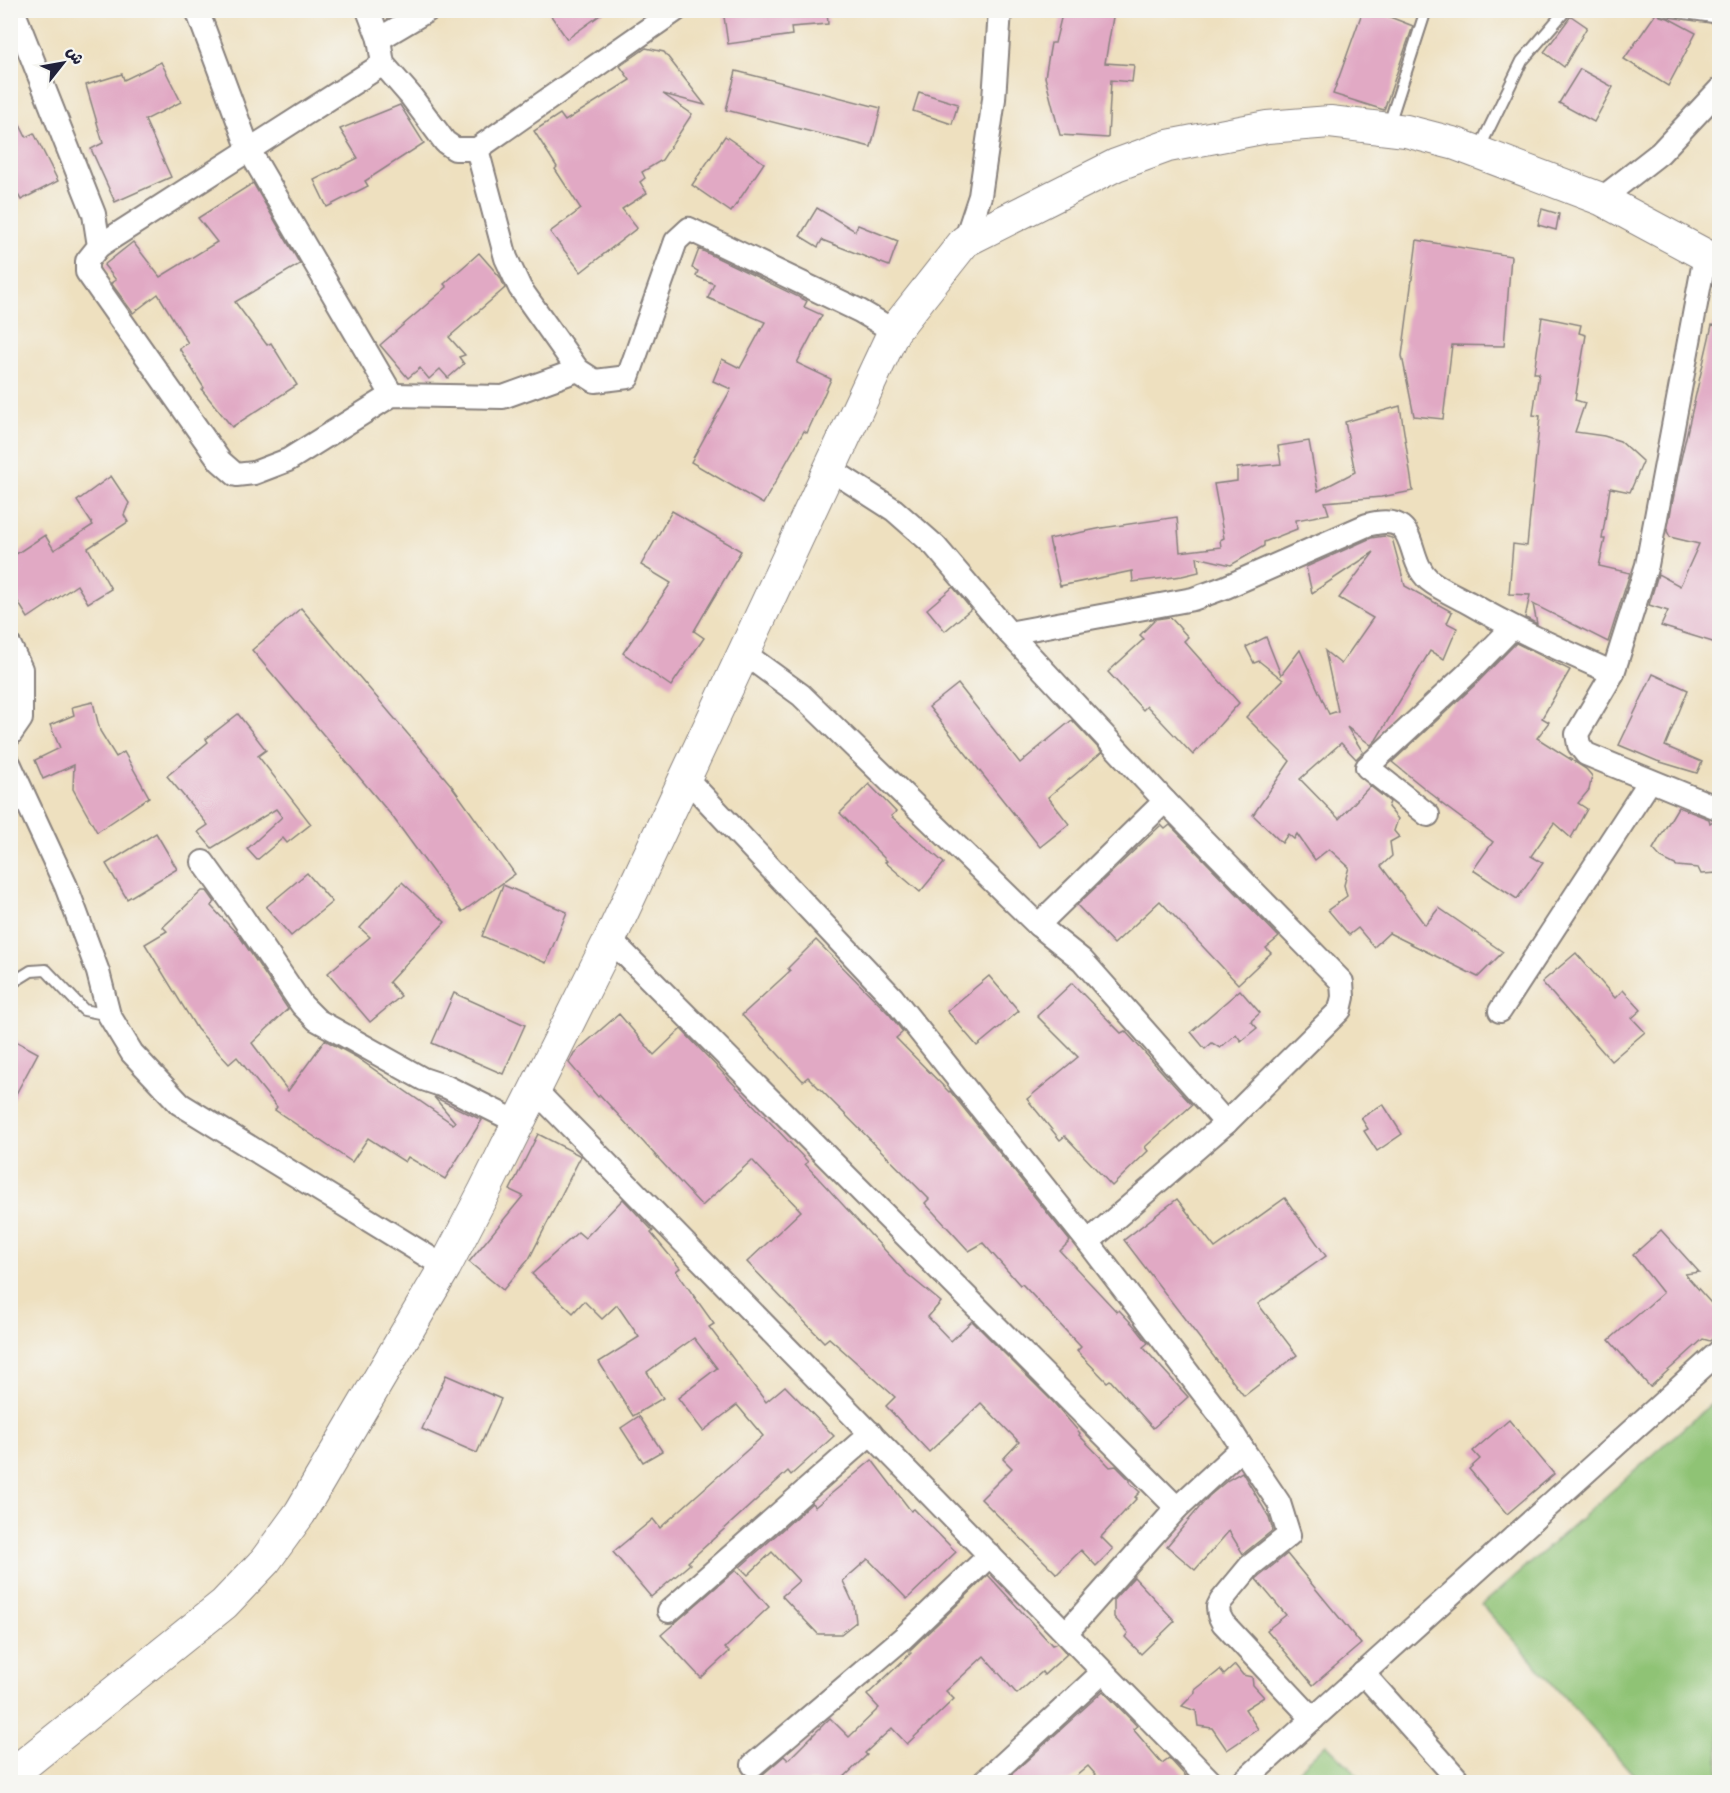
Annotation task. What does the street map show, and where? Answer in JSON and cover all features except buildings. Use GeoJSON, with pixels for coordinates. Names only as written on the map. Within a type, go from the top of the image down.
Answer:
{"type":"FeatureCollection","features":[{"type":"Feature","properties":{"kind":"street"},"geometry":{"type":"LineString","coordinates":[[13,10],[94,214],[99,246]]}},
{"type":"Feature","properties":{"kind":"street"},"geometry":{"type":"LineString","coordinates":[[197,10],[249,150],[392,395]]}},
{"type":"Feature","properties":{"kind":"street"},"geometry":{"type":"LineString","coordinates":[[368,10],[379,39],[383,64],[410,95],[445,142],[455,149],[477,149],[676,10]]}},
{"type":"Feature","properties":{"kind":"street"},"geometry":{"type":"LineString","coordinates":[[379,39],[429,10]]}},
{"type":"Feature","properties":{"kind":"street"},"geometry":{"type":"LineString","coordinates":[[10,1776],[224,1604],[265,1562],[300,1513],[445,1267],[610,939],[684,776],[745,654],[894,331],[965,241],[980,196],[994,99],[1000,10]]}},
{"type":"Feature","properties":{"kind":"street"},"geometry":{"type":"LineString","coordinates":[[383,64],[99,246],[87,261],[87,272],[220,460],[236,475],[254,473],[288,460],[392,395],[503,398],[578,370]]}},
{"type":"Feature","properties":{"kind":"street"},"geometry":{"type":"LineString","coordinates":[[1601,199],[1660,153],[1719,89]]}},
{"type":"Feature","properties":{"kind":"street"},"geometry":{"type":"LineString","coordinates":[[965,241],[1116,165],[1168,146],[1267,127],[1330,122],[1406,131],[1456,144],[1601,199],[1712,260],[1652,548],[1613,673],[1577,734],[1579,745],[1586,754],[1719,809]]}},
{"type":"Feature","properties":{"kind":"street"},"geometry":{"type":"LineString","coordinates":[[477,149],[506,258],[520,288],[578,370],[596,381],[628,377],[676,241],[689,229],[860,311],[894,331]]}},
{"type":"Feature","properties":{"kind":"street"},"geometry":{"type":"LineString","coordinates":[[830,469],[894,510],[934,546],[1009,633],[1165,801],[1342,982],[1343,997],[1340,1010],[1226,1123],[1088,1242]]}},
{"type":"Feature","properties":{"kind":"street"},"geometry":{"type":"LineString","coordinates":[[1009,633],[1193,599],[1226,587],[1367,525],[1393,522],[1404,529],[1412,543],[1419,564],[1429,580],[1512,628],[1613,673]]}},
{"type":"Feature","properties":{"kind":"street"},"geometry":{"type":"LineString","coordinates":[[1428,815],[1367,767],[1467,674],[1512,628]]}},
{"type":"Feature","properties":{"kind":"street"},"geometry":{"type":"LineString","coordinates":[[10,646],[21,669],[21,719],[10,735]]}},
{"type":"Feature","properties":{"kind":"street"},"geometry":{"type":"LineString","coordinates":[[745,654],[801,695],[1038,925],[1082,960],[1226,1123]]}},
{"type":"Feature","properties":{"kind":"street"},"geometry":{"type":"LineString","coordinates":[[10,765],[66,886],[98,972],[109,1015],[132,1053],[180,1104],[445,1267]]}},
{"type":"Feature","properties":{"kind":"street"},"geometry":{"type":"LineString","coordinates":[[684,776],[893,998],[1088,1242],[1227,1424],[1279,1503],[1289,1535],[1250,1566],[1221,1600],[1218,1608],[1219,1615],[1222,1623],[1313,1719]]}},
{"type":"Feature","properties":{"kind":"street"},"geometry":{"type":"LineString","coordinates":[[1500,1011],[1650,780]]}},
{"type":"Feature","properties":{"kind":"street"},"geometry":{"type":"LineString","coordinates":[[1038,925],[1165,801]]}},
{"type":"Feature","properties":{"kind":"street"},"geometry":{"type":"LineString","coordinates":[[203,862],[302,1005],[317,1020],[423,1079],[447,1087],[519,1123]]}},
{"type":"Feature","properties":{"kind":"street"},"geometry":{"type":"LineString","coordinates":[[610,939],[1177,1508]]}},
{"type":"Feature","properties":{"kind":"street"},"geometry":{"type":"LineString","coordinates":[[535,1090],[1211,1782]]}},
{"type":"Feature","properties":{"kind":"street"},"geometry":{"type":"LineString","coordinates":[[1243,1782],[1719,1351]]}},
{"type":"Feature","properties":{"kind":"street"},"geometry":{"type":"LineString","coordinates":[[669,1611],[871,1433]]}},
{"type":"Feature","properties":{"kind":"street"},"geometry":{"type":"LineString","coordinates":[[1066,1633],[1177,1508],[1242,1448]]}},
{"type":"Feature","properties":{"kind":"street"},"geometry":{"type":"LineString","coordinates":[[753,1765],[903,1638],[990,1555]]}},
{"type":"Feature","properties":{"kind":"street"},"geometry":{"type":"LineString","coordinates":[[984,1782],[1103,1672]]}},
{"type":"Feature","properties":{"kind":"street"},"geometry":{"type":"LineString","coordinates":[[1363,1673],[1460,1782]]}},
{"type":"Feature","properties":{"kind":"lane"},"geometry":{"type":"LineString","coordinates":[[1388,129],[1426,10]]}},
{"type":"Feature","properties":{"kind":"lane"},"geometry":{"type":"LineString","coordinates":[[1477,152],[1522,61],[1566,10]]}},
{"type":"Feature","properties":{"kind":"lane"},"geometry":{"type":"LineString","coordinates":[[1664,10],[1719,18]]}},
{"type":"Feature","properties":{"kind":"lane"},"geometry":{"type":"LineString","coordinates":[[10,984],[31,971],[45,970],[84,1010],[109,1015]]}},
{"type":"Feature","properties":{"kind":"green space"},"geometry":{"type":"Polygon","coordinates":[[[1719,1397],[1719,1782],[1640,1782],[1482,1605],[1719,1397]]]}},
{"type":"Feature","properties":{"kind":"green space"},"geometry":{"type":"Polygon","coordinates":[[[1326,1744],[1365,1782],[1286,1782],[1326,1744]]]}}]}
